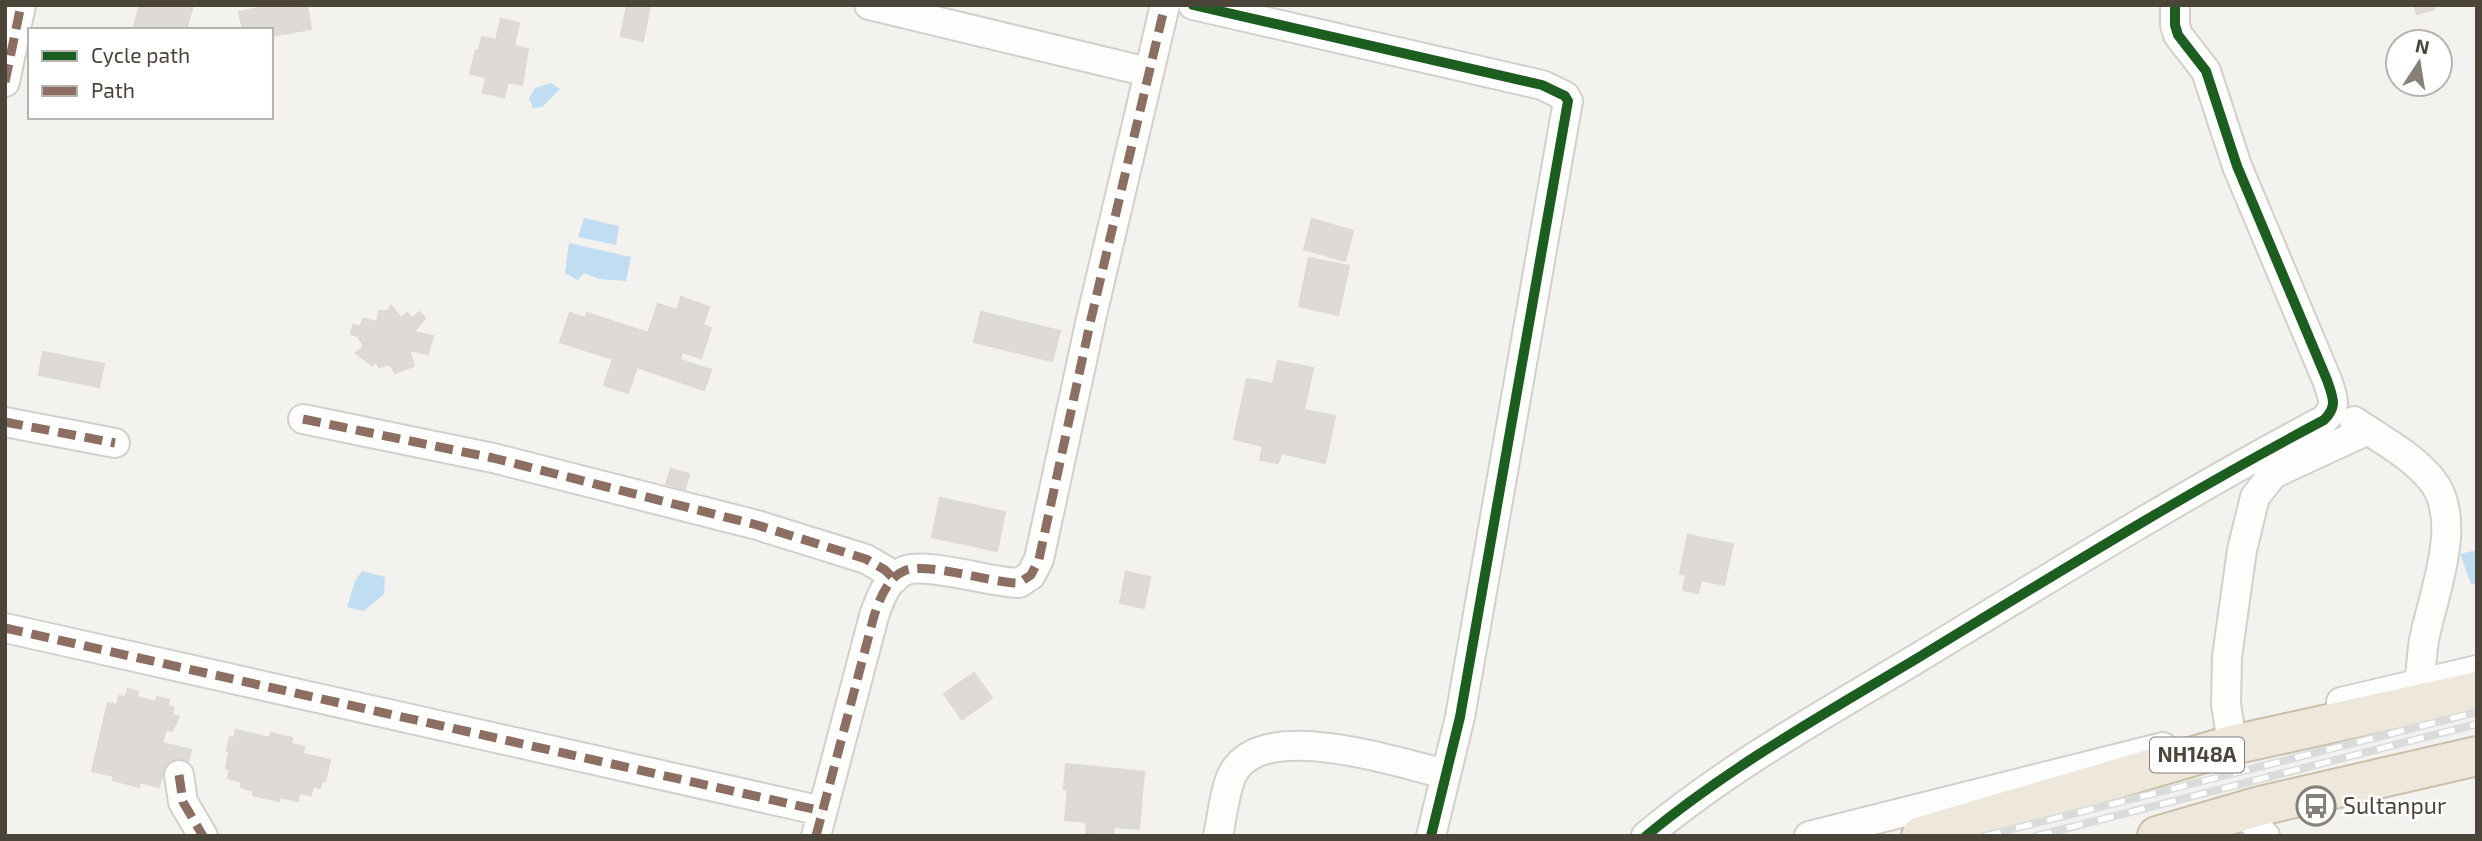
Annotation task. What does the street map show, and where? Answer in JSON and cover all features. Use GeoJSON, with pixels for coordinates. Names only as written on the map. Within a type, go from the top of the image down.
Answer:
{"type":"FeatureCollection","features":[{"type":"Feature","properties":{"kind":"highway","name":"NH148A"},"geometry":{"type":"LineString","coordinates":[[1921,836],[2229,738],[2477,691]]}},
{"type":"Feature","properties":{"kind":"highway"},"geometry":{"type":"LineString","coordinates":[[2157,836],[2255,824],[2260,806],[2477,756]]}},
{"type":"Feature","properties":{"kind":"street"},"geometry":{"type":"LineString","coordinates":[[7,67],[21,5]]}},
{"type":"Feature","properties":{"kind":"street"},"geometry":{"type":"LineString","coordinates":[[869,5],[1148,72]]}},
{"type":"Feature","properties":{"kind":"street"},"geometry":{"type":"LineString","coordinates":[[5,628],[819,824],[879,601],[894,579],[903,571],[925,569],[991,581],[1019,583],[1034,570],[1039,559],[1165,5]]}},
{"type":"Feature","properties":{"kind":"street"},"geometry":{"type":"LineString","coordinates":[[1194,5],[1542,85],[1566,96],[1568,101],[1460,717],[1431,836]]}},
{"type":"Feature","properties":{"kind":"street"},"geometry":{"type":"LineString","coordinates":[[2175,5],[2178,35],[2206,71],[2237,166],[2327,380],[2334,408],[2418,466],[2442,494],[2445,508],[2444,551],[2424,641],[2419,683]]}},
{"type":"Feature","properties":{"kind":"street"},"geometry":{"type":"LineString","coordinates":[[1646,836],[1706,790],[1809,724],[2072,564],[2258,455],[2324,420],[2334,408]]}},
{"type":"Feature","properties":{"kind":"street"},"geometry":{"type":"LineString","coordinates":[[303,419],[493,458],[757,525],[866,559],[886,570],[894,579]]}},
{"type":"Feature","properties":{"kind":"street"},"geometry":{"type":"LineString","coordinates":[[5,422],[115,443]]}},
{"type":"Feature","properties":{"kind":"street"},"geometry":{"type":"LineString","coordinates":[[2229,738],[2226,704],[2227,657],[2242,550],[2255,497],[2273,474],[2368,430]]}},
{"type":"Feature","properties":{"kind":"street"},"geometry":{"type":"LineString","coordinates":[[1809,836],[2229,738],[2419,683],[2477,670]]}},
{"type":"Feature","properties":{"kind":"street"},"geometry":{"type":"LineString","coordinates":[[1218,836],[1232,775],[1255,754],[1285,744],[1328,747],[1446,774]]}},
{"type":"Feature","properties":{"kind":"street"},"geometry":{"type":"LineString","coordinates":[[179,775],[183,802],[203,836]]}},
{"type":"Feature","properties":{"kind":"water"},"geometry":{"type":"Polygon","coordinates":[[[551,83],[560,89],[542,107],[533,108],[529,98],[535,88],[551,83]]]}},
{"type":"Feature","properties":{"kind":"water"},"geometry":{"type":"Polygon","coordinates":[[[584,218],[619,226],[616,245],[578,237],[584,218]]]}},
{"type":"Feature","properties":{"kind":"water"},"geometry":{"type":"Polygon","coordinates":[[[569,243],[631,257],[626,281],[599,279],[584,273],[578,280],[565,273],[569,243]]]}},
{"type":"Feature","properties":{"kind":"water"},"geometry":{"type":"Polygon","coordinates":[[[2477,550],[2477,583],[2471,584],[2460,554],[2477,550]]]}},
{"type":"Feature","properties":{"kind":"water"},"geometry":{"type":"Polygon","coordinates":[[[362,571],[385,577],[384,594],[364,611],[347,607],[355,581],[362,571]]]}},
{"type":"Feature","properties":{"kind":"building"},"geometry":{"type":"Polygon","coordinates":[[[140,5],[193,5],[187,28],[134,28],[140,5]]]}},
{"type":"Feature","properties":{"kind":"building"},"geometry":{"type":"Polygon","coordinates":[[[307,5],[311,29],[273,36],[273,28],[243,28],[239,12],[264,7],[307,5]]]}},
{"type":"Feature","properties":{"kind":"building"},"geometry":{"type":"Polygon","coordinates":[[[627,5],[650,5],[643,41],[621,36],[627,5]]]}},
{"type":"Feature","properties":{"kind":"building"},"geometry":{"type":"Polygon","coordinates":[[[2414,5],[2433,5],[2434,9],[2417,14],[2414,5]]]}},
{"type":"Feature","properties":{"kind":"building"},"geometry":{"type":"Polygon","coordinates":[[[501,19],[519,23],[514,46],[528,49],[522,85],[508,82],[504,97],[483,93],[486,77],[470,74],[482,37],[496,40],[501,19]]]}},
{"type":"Feature","properties":{"kind":"building"},"geometry":{"type":"Polygon","coordinates":[[[1312,219],[1353,231],[1345,261],[1304,249],[1312,219]]]}},
{"type":"Feature","properties":{"kind":"building"},"geometry":{"type":"Polygon","coordinates":[[[1309,258],[1349,266],[1338,315],[1299,306],[1309,258]]]}},
{"type":"Feature","properties":{"kind":"building"},"geometry":{"type":"Polygon","coordinates":[[[681,297],[709,307],[703,325],[711,328],[701,358],[682,352],[680,360],[711,370],[704,390],[637,367],[628,393],[604,385],[613,359],[560,342],[570,313],[585,318],[587,313],[648,333],[658,304],[677,310],[681,297]]]}},
{"type":"Feature","properties":{"kind":"building"},"geometry":{"type":"Polygon","coordinates":[[[391,306],[401,318],[407,313],[413,319],[419,312],[425,318],[414,332],[433,336],[428,354],[409,350],[414,366],[395,373],[390,364],[379,367],[376,362],[372,365],[356,353],[364,346],[358,336],[351,334],[353,325],[360,327],[363,319],[377,322],[379,311],[388,311],[391,306]]]}},
{"type":"Feature","properties":{"kind":"building"},"geometry":{"type":"Polygon","coordinates":[[[981,312],[1060,331],[1052,361],[974,342],[981,312]]]}},
{"type":"Feature","properties":{"kind":"building"},"geometry":{"type":"Polygon","coordinates":[[[43,352],[104,364],[99,387],[39,375],[43,352]]]}},
{"type":"Feature","properties":{"kind":"building"},"geometry":{"type":"Polygon","coordinates":[[[1278,361],[1313,368],[1304,410],[1335,416],[1325,463],[1281,453],[1278,463],[1260,460],[1263,446],[1234,439],[1247,379],[1273,384],[1278,361]]]}},
{"type":"Feature","properties":{"kind":"building"},"geometry":{"type":"Polygon","coordinates":[[[671,469],[689,474],[685,489],[666,484],[671,469]]]}},
{"type":"Feature","properties":{"kind":"building"},"geometry":{"type":"Polygon","coordinates":[[[940,498],[1005,512],[997,551],[932,537],[940,498]]]}},
{"type":"Feature","properties":{"kind":"building"},"geometry":{"type":"Polygon","coordinates":[[[1688,535],[1733,544],[1724,585],[1701,580],[1698,593],[1683,590],[1686,575],[1680,574],[1688,535]]]}},
{"type":"Feature","properties":{"kind":"building"},"geometry":{"type":"Polygon","coordinates":[[[1126,572],[1150,577],[1144,608],[1120,603],[1126,572]]]}},
{"type":"Feature","properties":{"kind":"building"},"geometry":{"type":"Polygon","coordinates":[[[974,673],[992,698],[962,719],[944,694],[974,673]]]}},
{"type":"Feature","properties":{"kind":"building"},"geometry":{"type":"Polygon","coordinates":[[[128,689],[138,692],[136,697],[155,702],[157,697],[169,700],[168,706],[174,708],[172,715],[179,717],[172,731],[166,730],[162,743],[191,750],[185,772],[164,767],[159,787],[140,782],[139,787],[113,780],[114,776],[92,771],[108,703],[117,705],[119,696],[126,697],[128,689]]]}},
{"type":"Feature","properties":{"kind":"building"},"geometry":{"type":"Polygon","coordinates":[[[236,730],[270,738],[271,733],[292,738],[291,744],[304,747],[303,754],[330,760],[325,781],[322,780],[320,788],[313,786],[311,795],[299,793],[298,801],[280,797],[279,801],[253,795],[254,791],[241,787],[242,782],[228,778],[230,769],[226,768],[227,751],[230,737],[234,738],[236,730]]]}},
{"type":"Feature","properties":{"kind":"building"},"geometry":{"type":"Polygon","coordinates":[[[1066,764],[1144,772],[1139,829],[1114,827],[1113,836],[1086,833],[1087,822],[1065,820],[1068,790],[1064,789],[1066,764]]]}},
{"type":"Feature","properties":{"kind":"railway"},"geometry":{"type":"LineString","coordinates":[[1985,836],[2477,712]]}},
{"type":"Feature","properties":{"kind":"railway"},"geometry":{"type":"LineString","coordinates":[[2036,836],[2477,724]]}},
{"type":"Feature","properties":{"kind":"marked path"},"geometry":{"type":"LineString","coordinates":[[5,82],[21,5]]}},
{"type":"Feature","properties":{"kind":"marked path"},"geometry":{"type":"LineString","coordinates":[[816,836],[874,616],[888,584],[898,574],[914,569],[942,570],[1019,583],[1031,575],[1039,559],[1091,319],[1165,5]]}},
{"type":"Feature","properties":{"kind":"marked path"},"geometry":{"type":"LineString","coordinates":[[303,419],[493,458],[757,525],[866,559],[894,579]]}},
{"type":"Feature","properties":{"kind":"marked path"},"geometry":{"type":"LineString","coordinates":[[5,422],[115,443]]}},
{"type":"Feature","properties":{"kind":"marked path"},"geometry":{"type":"LineString","coordinates":[[5,628],[822,811]]}},
{"type":"Feature","properties":{"kind":"marked path"},"geometry":{"type":"LineString","coordinates":[[179,775],[183,802],[203,836]]}},
{"type":"Feature","properties":{"kind":"cycle path"},"geometry":{"type":"LineString","coordinates":[[1193,5],[1542,85],[1565,96],[1568,101],[1460,717],[1431,836]]}},
{"type":"Feature","properties":{"kind":"cycle path"},"geometry":{"type":"LineString","coordinates":[[1646,836],[1711,786],[1780,741],[2121,535],[2324,420],[2328,415],[2333,402],[2327,380],[2237,166],[2206,71],[2178,35],[2175,5]]}},
{"type":"Feature","properties":{"kind":"place","name":"Sultanpur"},"geometry":{"type":"Point","coordinates":[2316,806]}}]}
